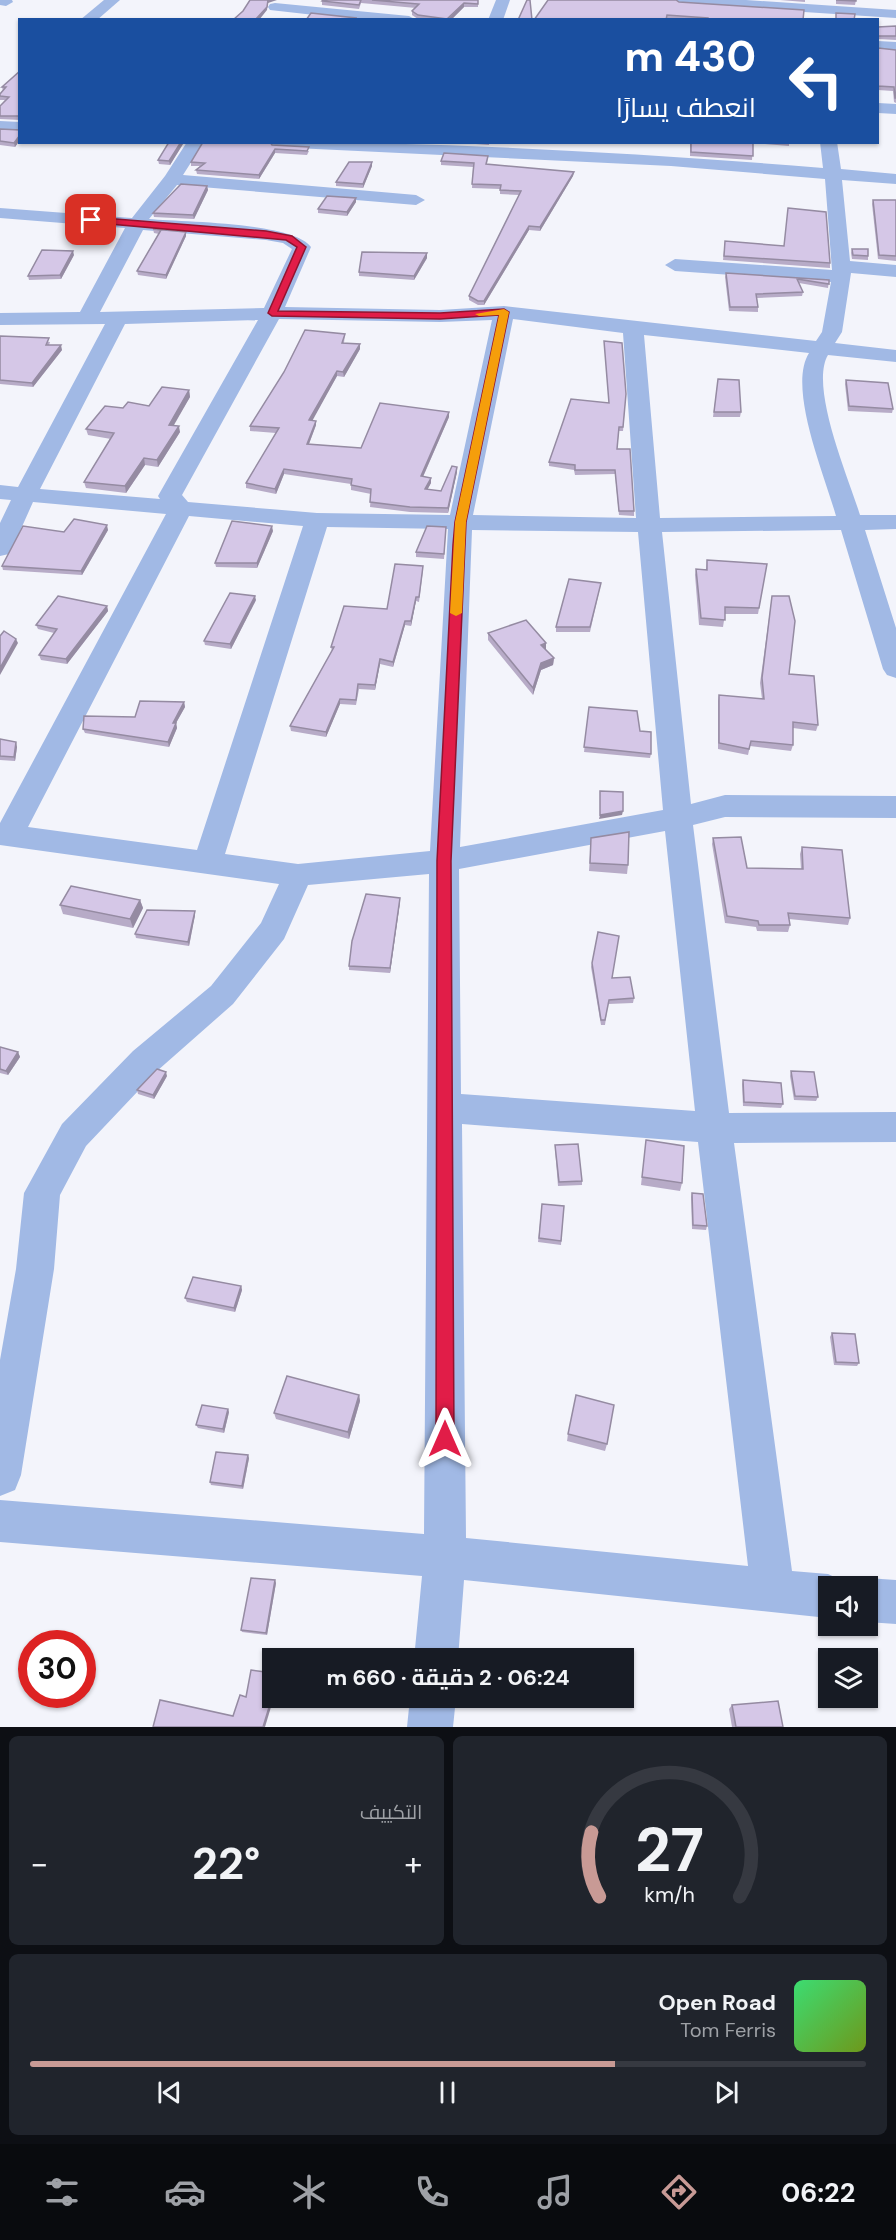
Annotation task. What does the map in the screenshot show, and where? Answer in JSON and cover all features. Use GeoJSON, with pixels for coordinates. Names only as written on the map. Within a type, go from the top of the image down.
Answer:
{"type":"FeatureCollection","features":[{"type":"Feature","properties":{"kind":"street"},"geometry":{"type":"LineString","coordinates":[[90,18],[113,0]]}},
{"type":"Feature","properties":{"kind":"street"},"geometry":{"type":"LineString","coordinates":[[274,6],[388,18],[395,0]]}},
{"type":"Feature","properties":{"kind":"street"},"geometry":{"type":"LineString","coordinates":[[496,18],[502,0]]}},
{"type":"Feature","properties":{"kind":"street"},"geometry":{"type":"LineString","coordinates":[[680,18],[680,0],[896,14]]}},
{"type":"Feature","properties":{"kind":"street"},"geometry":{"type":"LineString","coordinates":[[879,46],[896,46]]}},
{"type":"Feature","properties":{"kind":"street"},"geometry":{"type":"LineString","coordinates":[[879,108],[896,109]]}},
{"type":"Feature","properties":{"kind":"street"},"geometry":{"type":"LineString","coordinates":[[0,126],[18,127]]}},
{"type":"Feature","properties":{"kind":"street"},"geometry":{"type":"LineString","coordinates":[[87,319],[137,223],[195,144]]}},
{"type":"Feature","properties":{"kind":"street"},"geometry":{"type":"LineString","coordinates":[[316,144],[671,161],[896,179]]}},
{"type":"Feature","properties":{"kind":"street"},"geometry":{"type":"LineString","coordinates":[[671,161],[672,144]]}},
{"type":"Feature","properties":{"kind":"street"},"geometry":{"type":"LineString","coordinates":[[828,144],[841,272],[832,332],[813,363],[812,399],[896,669]]}},
{"type":"Feature","properties":{"kind":"street"},"geometry":{"type":"LineString","coordinates":[[172,178],[318,193],[416,200]]}},
{"type":"Feature","properties":{"kind":"street"},"geometry":{"type":"LineString","coordinates":[[0,213],[266,234],[289,238],[302,247],[272,313],[170,496],[181,508]]}},
{"type":"Feature","properties":{"kind":"street"},"geometry":{"type":"LineString","coordinates":[[675,265],[841,272],[896,271]]}},
{"type":"Feature","properties":{"kind":"street"},"geometry":{"type":"LineString","coordinates":[[437,1648],[445,1557],[444,861],[460,522],[504,312]]}},
{"type":"Feature","properties":{"kind":"street"},"geometry":{"type":"LineString","coordinates":[[0,319],[87,319],[272,313],[440,316],[504,312],[896,356]]}},
{"type":"Feature","properties":{"kind":"street"},"geometry":{"type":"LineString","coordinates":[[0,549],[25,495],[118,318]]}},
{"type":"Feature","properties":{"kind":"street"},"geometry":{"type":"LineString","coordinates":[[633,328],[647,525],[713,1128],[773,1591]]}},
{"type":"Feature","properties":{"kind":"street"},"geometry":{"type":"LineString","coordinates":[[0,492],[317,520],[647,525],[896,522]]}},
{"type":"Feature","properties":{"kind":"street"},"geometry":{"type":"LineString","coordinates":[[181,508],[4,835],[298,875],[444,861],[679,818],[725,806],[896,807]]}},
{"type":"Feature","properties":{"kind":"street"},"geometry":{"type":"LineString","coordinates":[[207,864],[317,520]]}},
{"type":"Feature","properties":{"kind":"street"},"geometry":{"type":"LineString","coordinates":[[0,1475],[35,1269],[42,1193],[74,1135],[145,1061],[222,996],[273,930],[298,875]]}},
{"type":"Feature","properties":{"kind":"street"},"geometry":{"type":"LineString","coordinates":[[444,1108],[713,1128],[896,1127]]}},
{"type":"Feature","properties":{"kind":"street"},"geometry":{"type":"LineString","coordinates":[[0,1521],[445,1557],[818,1595]]}},
{"type":"Feature","properties":{"kind":"street"},"geometry":{"type":"LineString","coordinates":[[878,1601],[896,1602]]}},
{"type":"Feature","properties":{"kind":"street"},"geometry":{"type":"LineString","coordinates":[[430,1727],[432,1708]]}},
{"type":"Feature","properties":{"kind":"building"},"geometry":{"type":"Polygon","coordinates":[[[250,0],[268,0],[267,7],[257,18],[235,18],[250,0]]]}},
{"type":"Feature","properties":{"kind":"building"},"geometry":{"type":"Polygon","coordinates":[[[323,0],[361,0],[359,5],[323,0]]]}},
{"type":"Feature","properties":{"kind":"building"},"geometry":{"type":"Polygon","coordinates":[[[372,0],[478,0],[478,4],[464,3],[448,18],[418,15],[412,11],[419,4],[372,0]]]}},
{"type":"Feature","properties":{"kind":"building"},"geometry":{"type":"Polygon","coordinates":[[[527,0],[530,0],[532,18],[519,18],[527,0]]]}},
{"type":"Feature","properties":{"kind":"building"},"geometry":{"type":"Polygon","coordinates":[[[548,0],[676,0],[804,10],[803,18],[708,18],[667,15],[666,18],[535,18],[548,0]]]}},
{"type":"Feature","properties":{"kind":"building"},"geometry":{"type":"Polygon","coordinates":[[[311,13],[356,18],[307,18],[311,13]]]}},
{"type":"Feature","properties":{"kind":"building"},"geometry":{"type":"Polygon","coordinates":[[[836,13],[855,14],[854,18],[836,18],[836,13]]]}},
{"type":"Feature","properties":{"kind":"building"},"geometry":{"type":"Polygon","coordinates":[[[896,26],[896,36],[879,36],[879,27],[896,26]]]}},
{"type":"Feature","properties":{"kind":"building"},"geometry":{"type":"Polygon","coordinates":[[[879,48],[896,50],[896,98],[894,87],[879,86],[879,48]]]}},
{"type":"Feature","properties":{"kind":"building"},"geometry":{"type":"Polygon","coordinates":[[[18,73],[18,116],[0,116],[0,106],[9,97],[0,96],[6,87],[2,87],[18,73]]]}},
{"type":"Feature","properties":{"kind":"building"},"geometry":{"type":"Polygon","coordinates":[[[0,129],[18,130],[18,138],[14,143],[0,141],[0,129]]]}},
{"type":"Feature","properties":{"kind":"building"},"geometry":{"type":"Polygon","coordinates":[[[168,144],[180,144],[169,161],[158,160],[168,144]]]}},
{"type":"Feature","properties":{"kind":"building"},"geometry":{"type":"Polygon","coordinates":[[[202,144],[271,144],[309,147],[307,151],[275,149],[259,175],[196,170],[205,163],[191,162],[202,144]]]}},
{"type":"Feature","properties":{"kind":"building"},"geometry":{"type":"Polygon","coordinates":[[[691,144],[753,144],[753,156],[691,152],[691,144]]]}},
{"type":"Feature","properties":{"kind":"building"},"geometry":{"type":"Polygon","coordinates":[[[444,153],[488,156],[486,164],[574,172],[540,227],[529,226],[484,301],[478,301],[469,296],[521,191],[500,190],[501,185],[472,184],[474,163],[441,161],[444,153]]]}},
{"type":"Feature","properties":{"kind":"building"},"geometry":{"type":"Polygon","coordinates":[[[349,162],[372,162],[363,184],[336,182],[349,162]]]}},
{"type":"Feature","properties":{"kind":"building"},"geometry":{"type":"Polygon","coordinates":[[[181,184],[207,186],[193,215],[153,213],[181,184]]]}},
{"type":"Feature","properties":{"kind":"building"},"geometry":{"type":"Polygon","coordinates":[[[327,196],[356,198],[347,212],[318,209],[327,196]]]}},
{"type":"Feature","properties":{"kind":"building"},"geometry":{"type":"Polygon","coordinates":[[[873,200],[896,200],[896,256],[879,255],[873,200]]]}},
{"type":"Feature","properties":{"kind":"building"},"geometry":{"type":"Polygon","coordinates":[[[788,208],[826,212],[830,263],[724,256],[725,241],[784,246],[788,208]]]}},
{"type":"Feature","properties":{"kind":"building"},"geometry":{"type":"Polygon","coordinates":[[[153,229],[186,232],[166,275],[137,271],[161,230],[153,229]]]}},
{"type":"Feature","properties":{"kind":"building"},"geometry":{"type":"Polygon","coordinates":[[[852,249],[868,249],[868,256],[853,255],[852,249]]]}},
{"type":"Feature","properties":{"kind":"building"},"geometry":{"type":"Polygon","coordinates":[[[42,250],[73,251],[60,275],[28,276],[42,250]]]}},
{"type":"Feature","properties":{"kind":"building"},"geometry":{"type":"Polygon","coordinates":[[[362,252],[427,253],[414,276],[359,272],[362,252]]]}},
{"type":"Feature","properties":{"kind":"building"},"geometry":{"type":"Polygon","coordinates":[[[726,273],[829,280],[829,284],[797,279],[803,292],[756,294],[758,307],[730,307],[726,273]]]}},
{"type":"Feature","properties":{"kind":"building"},"geometry":{"type":"Polygon","coordinates":[[[305,330],[345,334],[342,343],[360,344],[343,372],[337,371],[309,420],[316,421],[307,444],[361,448],[380,403],[449,412],[421,476],[431,478],[425,489],[441,491],[452,466],[457,467],[448,508],[410,507],[370,502],[371,489],[351,485],[352,479],[284,469],[275,489],[246,483],[279,428],[250,426],[284,372],[305,330]]]}},
{"type":"Feature","properties":{"kind":"building"},"geometry":{"type":"Polygon","coordinates":[[[0,336],[49,338],[46,345],[61,345],[32,383],[0,380],[0,336]]]}},
{"type":"Feature","properties":{"kind":"building"},"geometry":{"type":"Polygon","coordinates":[[[604,341],[622,343],[626,394],[623,427],[619,427],[617,449],[630,449],[634,511],[619,511],[615,470],[575,470],[575,465],[549,462],[571,399],[609,403],[604,341]]]}},
{"type":"Feature","properties":{"kind":"building"},"geometry":{"type":"Polygon","coordinates":[[[718,379],[739,380],[741,412],[714,412],[718,379]]]}},
{"type":"Feature","properties":{"kind":"building"},"geometry":{"type":"Polygon","coordinates":[[[846,380],[888,383],[893,409],[849,406],[846,380]]]}},
{"type":"Feature","properties":{"kind":"building"},"geometry":{"type":"Polygon","coordinates":[[[162,387],[189,390],[169,425],[179,426],[157,460],[144,458],[125,486],[84,482],[114,433],[86,429],[105,406],[123,408],[128,402],[149,406],[162,387]]]}},
{"type":"Feature","properties":{"kind":"building"},"geometry":{"type":"Polygon","coordinates":[[[74,519],[107,525],[81,571],[2,566],[23,526],[64,532],[74,519]]]}},
{"type":"Feature","properties":{"kind":"building"},"geometry":{"type":"Polygon","coordinates":[[[232,521],[272,526],[257,563],[215,563],[232,521]]]}},
{"type":"Feature","properties":{"kind":"building"},"geometry":{"type":"Polygon","coordinates":[[[427,526],[446,527],[444,554],[416,552],[427,526]]]}},
{"type":"Feature","properties":{"kind":"building"},"geometry":{"type":"Polygon","coordinates":[[[707,560],[767,564],[759,608],[725,607],[725,620],[701,618],[696,569],[707,570],[707,560]]]}},
{"type":"Feature","properties":{"kind":"building"},"geometry":{"type":"Polygon","coordinates":[[[395,564],[423,566],[419,597],[416,597],[411,621],[405,621],[393,662],[380,659],[375,685],[358,684],[356,700],[340,699],[326,732],[290,726],[334,647],[331,647],[344,606],[387,609],[395,564]]]}},
{"type":"Feature","properties":{"kind":"building"},"geometry":{"type":"Polygon","coordinates":[[[569,579],[601,583],[590,627],[556,627],[569,579]]]}},
{"type":"Feature","properties":{"kind":"building"},"geometry":{"type":"Polygon","coordinates":[[[230,593],[255,596],[230,644],[204,641],[230,593]]]}},
{"type":"Feature","properties":{"kind":"building"},"geometry":{"type":"Polygon","coordinates":[[[58,596],[107,606],[66,659],[39,655],[57,629],[36,625],[58,596]]]}},
{"type":"Feature","properties":{"kind":"building"},"geometry":{"type":"Polygon","coordinates":[[[772,596],[789,596],[795,621],[789,674],[814,676],[818,725],[793,722],[793,745],[751,741],[749,749],[719,743],[719,695],[764,699],[762,678],[772,596]]]}},
{"type":"Feature","properties":{"kind":"building"},"geometry":{"type":"Polygon","coordinates":[[[526,620],[546,643],[541,645],[554,658],[541,663],[533,688],[488,633],[526,620]]]}},
{"type":"Feature","properties":{"kind":"building"},"geometry":{"type":"Polygon","coordinates":[[[4,631],[16,639],[0,668],[0,636],[4,631]]]}},
{"type":"Feature","properties":{"kind":"building"},"geometry":{"type":"Polygon","coordinates":[[[140,701],[184,702],[173,723],[176,723],[168,742],[83,729],[84,716],[135,717],[140,701]]]}},
{"type":"Feature","properties":{"kind":"building"},"geometry":{"type":"Polygon","coordinates":[[[589,707],[637,711],[640,731],[651,732],[651,754],[584,747],[589,707]]]}},
{"type":"Feature","properties":{"kind":"building"},"geometry":{"type":"Polygon","coordinates":[[[0,739],[16,742],[14,757],[0,756],[0,739]]]}},
{"type":"Feature","properties":{"kind":"building"},"geometry":{"type":"Polygon","coordinates":[[[600,791],[623,792],[623,811],[600,815],[600,791]]]}},
{"type":"Feature","properties":{"kind":"building"},"geometry":{"type":"Polygon","coordinates":[[[629,832],[628,865],[590,863],[591,838],[629,832]]]}},
{"type":"Feature","properties":{"kind":"building"},"geometry":{"type":"Polygon","coordinates":[[[741,837],[747,868],[803,869],[802,847],[842,850],[850,918],[788,913],[790,925],[759,925],[758,921],[727,916],[713,838],[741,837]]]}},
{"type":"Feature","properties":{"kind":"building"},"geometry":{"type":"Polygon","coordinates":[[[71,886],[140,900],[130,919],[60,905],[71,886]]]}},
{"type":"Feature","properties":{"kind":"building"},"geometry":{"type":"Polygon","coordinates":[[[366,894],[400,898],[390,968],[349,966],[352,941],[366,894]]]}},
{"type":"Feature","properties":{"kind":"building"},"geometry":{"type":"Polygon","coordinates":[[[147,910],[195,911],[188,942],[135,934],[147,910]]]}},
{"type":"Feature","properties":{"kind":"building"},"geometry":{"type":"Polygon","coordinates":[[[598,932],[619,936],[612,978],[630,977],[634,998],[609,1000],[605,1020],[601,1020],[592,963],[598,932]]]}},
{"type":"Feature","properties":{"kind":"building"},"geometry":{"type":"Polygon","coordinates":[[[0,1047],[18,1052],[6,1071],[0,1069],[0,1047]]]}},
{"type":"Feature","properties":{"kind":"building"},"geometry":{"type":"Polygon","coordinates":[[[157,1069],[166,1072],[153,1095],[137,1090],[157,1069]]]}},
{"type":"Feature","properties":{"kind":"building"},"geometry":{"type":"Polygon","coordinates":[[[791,1071],[814,1072],[818,1097],[795,1096],[791,1071]]]}},
{"type":"Feature","properties":{"kind":"building"},"geometry":{"type":"Polygon","coordinates":[[[743,1080],[781,1083],[783,1104],[744,1102],[743,1080]]]}},
{"type":"Feature","properties":{"kind":"building"},"geometry":{"type":"Polygon","coordinates":[[[646,1140],[684,1146],[682,1183],[642,1177],[646,1140]]]}},
{"type":"Feature","properties":{"kind":"building"},"geometry":{"type":"Polygon","coordinates":[[[578,1144],[582,1181],[559,1182],[555,1145],[578,1144]]]}},
{"type":"Feature","properties":{"kind":"building"},"geometry":{"type":"Polygon","coordinates":[[[692,1193],[703,1194],[707,1226],[693,1225],[692,1193]]]}},
{"type":"Feature","properties":{"kind":"building"},"geometry":{"type":"Polygon","coordinates":[[[542,1204],[564,1206],[561,1241],[539,1238],[542,1204]]]}},
{"type":"Feature","properties":{"kind":"building"},"geometry":{"type":"Polygon","coordinates":[[[193,1277],[241,1286],[234,1308],[185,1298],[193,1277]]]}},
{"type":"Feature","properties":{"kind":"building"},"geometry":{"type":"Polygon","coordinates":[[[832,1333],[855,1334],[859,1363],[836,1362],[832,1333]]]}},
{"type":"Feature","properties":{"kind":"building"},"geometry":{"type":"Polygon","coordinates":[[[287,1376],[359,1395],[348,1432],[274,1413],[287,1376]]]}},
{"type":"Feature","properties":{"kind":"building"},"geometry":{"type":"Polygon","coordinates":[[[576,1395],[614,1405],[607,1444],[568,1434],[576,1395]]]}},
{"type":"Feature","properties":{"kind":"building"},"geometry":{"type":"Polygon","coordinates":[[[202,1405],[228,1409],[223,1429],[196,1425],[202,1405]]]}},
{"type":"Feature","properties":{"kind":"building"},"geometry":{"type":"Polygon","coordinates":[[[216,1452],[248,1455],[242,1486],[210,1482],[216,1452]]]}},
{"type":"Feature","properties":{"kind":"building"},"geometry":{"type":"Polygon","coordinates":[[[251,1578],[275,1580],[266,1633],[241,1630],[251,1578]]]}},
{"type":"Feature","properties":{"kind":"building"},"geometry":{"type":"Polygon","coordinates":[[[251,1670],[262,1672],[262,1708],[269,1708],[263,1727],[153,1727],[160,1700],[233,1716],[240,1695],[246,1697],[251,1670]]]}},
{"type":"Feature","properties":{"kind":"building"},"geometry":{"type":"Polygon","coordinates":[[[778,1701],[783,1727],[736,1727],[732,1705],[778,1701]]]}},
{"type":"Feature","properties":{"kind":"slow traffic"},"geometry":{"type":"LineString","coordinates":[[456,613],[460,522],[504,312],[479,314]]}},
{"type":"Feature","properties":{"kind":"route"},"geometry":{"type":"LineString","coordinates":[[91,220],[266,234],[289,238],[302,247],[272,313],[440,316],[504,312],[460,522],[444,861],[445,1439]]}}]}
